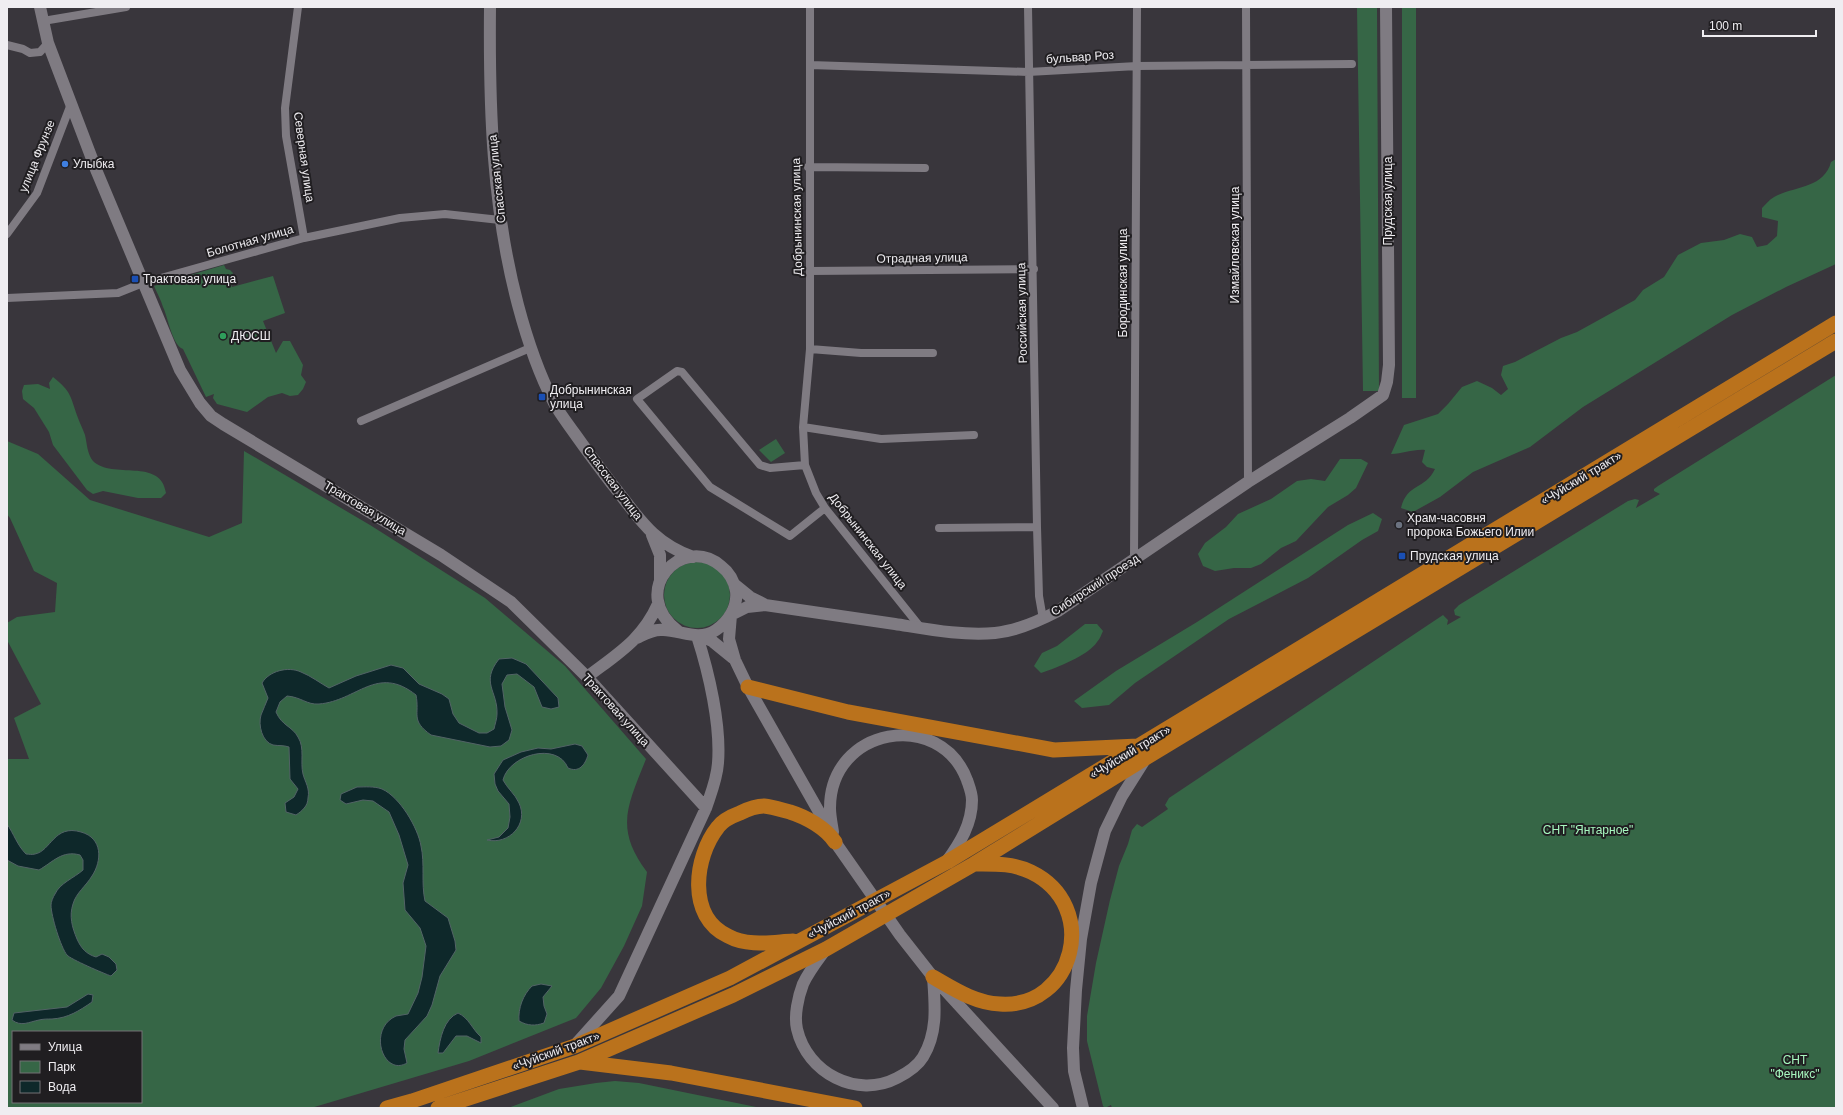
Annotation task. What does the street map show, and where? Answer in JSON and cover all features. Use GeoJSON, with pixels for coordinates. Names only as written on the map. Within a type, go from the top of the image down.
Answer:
{"type":"FeatureCollection","features":[{"type":"Feature","properties":{"kind":"highway","name":"«Чуйский тракт»"},"geometry":{"type":"LineString","coordinates":[[438,1108],[579,1062],[733,995],[826,949],[974,864],[1143,752],[1836,323]]}},
{"type":"Feature","properties":{"kind":"highway","name":"«Чуйский тракт»"},"geometry":{"type":"LineString","coordinates":[[387,1108],[412,1101],[574,1046],[730,978],[947,862],[1143,752],[1836,342]]}},
{"type":"Feature","properties":{"kind":"highway"},"geometry":{"type":"LineString","coordinates":[[748,687],[848,712],[1054,750],[1143,752]]}},
{"type":"Feature","properties":{"kind":"highway"},"geometry":{"type":"LineString","coordinates":[[800,940],[764,943],[746,942],[727,936],[718,930],[706,913],[699,893],[698,882],[702,857],[708,842],[723,822],[730,817],[755,807],[772,808],[796,814],[808,820],[835,841]]}},
{"type":"Feature","properties":{"kind":"highway"},"geometry":{"type":"LineString","coordinates":[[933,977],[973,999],[1000,1004],[1013,1004],[1024,1002],[1043,994],[1059,976],[1066,962],[1072,937],[1072,925],[1070,913],[1060,894],[1041,877],[1023,869],[1004,864],[974,864]]}},
{"type":"Feature","properties":{"kind":"highway"},"geometry":{"type":"LineString","coordinates":[[579,1062],[671,1073],[855,1108]]}},
{"type":"Feature","properties":{"kind":"street","name":"Трактовая улица"},"geometry":{"type":"LineString","coordinates":[[40,7],[48,44],[106,194],[180,370],[200,403],[211,416],[441,555],[511,602],[587,677],[706,808]]}},
{"type":"Feature","properties":{"kind":"street"},"geometry":{"type":"LineString","coordinates":[[43,21],[126,7]]}},
{"type":"Feature","properties":{"kind":"street","name":"Северная улица"},"geometry":{"type":"LineString","coordinates":[[298,7],[285,108],[286,136],[304,238]]}},
{"type":"Feature","properties":{"kind":"street","name":"Спасская улица"},"geometry":{"type":"LineString","coordinates":[[490,7],[489,63],[492,146],[500,220],[512,281],[530,348],[555,405],[600,469],[652,534],[672,549],[692,557]]}},
{"type":"Feature","properties":{"kind":"street","name":"Добрынинская улица"},"geometry":{"type":"LineString","coordinates":[[810,7],[808,167],[810,349],[803,427],[805,465],[816,493],[825,508],[921,628]]}},
{"type":"Feature","properties":{"kind":"street","name":"Российская улица"},"geometry":{"type":"LineString","coordinates":[[1028,7],[1028,72],[1034,269],[1037,527],[1039,596],[1043,619]]}},
{"type":"Feature","properties":{"kind":"street","name":"Бородинская улица"},"geometry":{"type":"LineString","coordinates":[[1134,559],[1137,7]]}},
{"type":"Feature","properties":{"kind":"street","name":"Измайловская улица"},"geometry":{"type":"LineString","coordinates":[[1246,7],[1248,482]]}},
{"type":"Feature","properties":{"kind":"street","name":"Прудская улица"},"geometry":{"type":"LineString","coordinates":[[1383,395],[1387,382],[1389,365],[1386,7]]}},
{"type":"Feature","properties":{"kind":"street"},"geometry":{"type":"LineString","coordinates":[[7,45],[30,53],[40,52],[48,44]]}},
{"type":"Feature","properties":{"kind":"street","name":"бульвар Роз"},"geometry":{"type":"LineString","coordinates":[[810,65],[1028,72],[1137,66],[1352,64]]}},
{"type":"Feature","properties":{"kind":"street","name":"улица Фрунзе"},"geometry":{"type":"LineString","coordinates":[[7,234],[37,193],[71,104]]}},
{"type":"Feature","properties":{"kind":"street"},"geometry":{"type":"LineString","coordinates":[[808,167],[925,168]]}},
{"type":"Feature","properties":{"kind":"street","name":"Болотная улица"},"geometry":{"type":"LineString","coordinates":[[7,298],[118,293],[143,283],[304,238],[400,218],[428,214],[500,220]]}},
{"type":"Feature","properties":{"kind":"street","name":"Отрадная улица"},"geometry":{"type":"LineString","coordinates":[[810,271],[1034,269]]}},
{"type":"Feature","properties":{"kind":"street"},"geometry":{"type":"LineString","coordinates":[[361,421],[530,348]]}},
{"type":"Feature","properties":{"kind":"street"},"geometry":{"type":"LineString","coordinates":[[810,349],[861,354],[933,353]]}},
{"type":"Feature","properties":{"kind":"street"},"geometry":{"type":"LineString","coordinates":[[805,465],[770,468],[760,465],[682,372],[677,371],[637,399],[710,487],[790,536],[825,508]]}},
{"type":"Feature","properties":{"kind":"street","name":"Сибирский проезд"},"geometry":{"type":"LineString","coordinates":[[731,615],[747,608],[765,605],[921,628],[974,634],[996,633],[1043,619],[1058,611],[1248,482],[1350,418],[1383,395]]}},
{"type":"Feature","properties":{"kind":"street"},"geometry":{"type":"LineString","coordinates":[[803,427],[881,439],[974,435]]}},
{"type":"Feature","properties":{"kind":"street"},"geometry":{"type":"LineString","coordinates":[[940,528],[1037,527]]}},
{"type":"Feature","properties":{"kind":"street","name":"Спасская улица"},"geometry":{"type":"LineString","coordinates":[[652,534],[660,555],[660,580]]}},
{"type":"Feature","properties":{"kind":"street"},"geometry":{"type":"LineString","coordinates":[[678,631],[665,619],[658,604],[658,587],[660,580],[673,564],[692,557],[710,559],[718,563],[730,576],[734,584],[735,601],[731,615],[729,640],[735,660],[748,687],[835,841],[900,935],[933,977],[1052,1108]]}},
{"type":"Feature","properties":{"kind":"street","name":"Сибирский проезд"},"geometry":{"type":"LineString","coordinates":[[734,584],[750,597],[765,605]]}},
{"type":"Feature","properties":{"kind":"street"},"geometry":{"type":"LineString","coordinates":[[587,677],[637,638],[647,625],[658,604]]}},
{"type":"Feature","properties":{"kind":"street"},"geometry":{"type":"LineString","coordinates":[[698,636],[716,630],[731,615]]}},
{"type":"Feature","properties":{"kind":"street"},"geometry":{"type":"LineString","coordinates":[[637,638],[656,630],[678,631],[698,636],[718,645],[735,660]]}},
{"type":"Feature","properties":{"kind":"street"},"geometry":{"type":"LineString","coordinates":[[574,1046],[619,996],[706,808],[714,786],[718,764],[718,742],[710,689],[698,636]]}},
{"type":"Feature","properties":{"kind":"street"},"geometry":{"type":"LineString","coordinates":[[835,841],[830,808],[833,785],[842,766],[853,752],[870,742],[885,736],[899,734],[912,736],[927,740],[950,754],[964,772],[971,790],[972,800],[967,825],[962,839],[947,862]]}},
{"type":"Feature","properties":{"kind":"street"},"geometry":{"type":"LineString","coordinates":[[1083,1108],[1074,1071],[1073,1048],[1080,954],[1090,890],[1106,831],[1143,752]]}},
{"type":"Feature","properties":{"kind":"street"},"geometry":{"type":"LineString","coordinates":[[826,949],[810,971],[803,985],[798,1002],[797,1028],[800,1038],[810,1055],[824,1071],[843,1082],[856,1085],[875,1086],[891,1081],[908,1073],[923,1058],[931,1039],[935,1024],[933,977]]}},
{"type":"Feature","properties":{"kind":"green space"},"geometry":{"type":"Polygon","coordinates":[[[1357,7],[1377,7],[1379,391],[1363,391],[1357,7]]]}},
{"type":"Feature","properties":{"kind":"green space"},"geometry":{"type":"Polygon","coordinates":[[[1402,7],[1416,7],[1416,398],[1402,398],[1402,7]]]}},
{"type":"Feature","properties":{"kind":"green space"},"geometry":{"type":"Polygon","coordinates":[[[1836,159],[1836,264],[1786,287],[1732,315],[1583,407],[1530,447],[1473,472],[1440,497],[1413,512],[1401,508],[1407,494],[1431,476],[1435,469],[1427,467],[1422,462],[1425,450],[1391,454],[1404,425],[1438,414],[1462,387],[1477,381],[1492,388],[1501,395],[1508,389],[1501,375],[1503,366],[1515,362],[1561,338],[1577,332],[1635,300],[1643,290],[1664,277],[1678,255],[1701,243],[1724,240],[1740,234],[1752,237],[1757,247],[1767,245],[1777,236],[1778,221],[1762,217],[1762,208],[1776,196],[1816,182],[1827,171],[1831,162],[1836,159]]]}},
{"type":"Feature","properties":{"kind":"green space","name":"ДЮСШ"},"geometry":{"type":"Polygon","coordinates":[[[224,265],[226,269],[233,273],[230,280],[232,287],[273,276],[285,313],[263,321],[276,353],[283,341],[290,341],[303,365],[301,375],[306,382],[298,395],[290,396],[282,393],[268,397],[247,412],[217,404],[213,398],[214,394],[206,397],[183,349],[173,337],[154,286],[224,265]]]}},
{"type":"Feature","properties":{"kind":"green space","name":"СНТ \"Янтарное\""},"geometry":{"type":"Polygon","coordinates":[[[1836,375],[1836,1108],[1112,1108],[1111,1105],[1105,1108],[1103,1106],[1087,1041],[1087,1016],[1096,963],[1110,900],[1119,866],[1132,830],[1137,824],[1142,827],[1168,809],[1165,805],[1169,798],[1443,615],[1448,620],[1447,625],[1461,617],[1455,615],[1454,610],[1459,605],[1628,501],[1635,499],[1639,500],[1636,508],[1660,494],[1654,491],[1654,489],[1836,375]]]}},
{"type":"Feature","properties":{"kind":"green space"},"geometry":{"type":"Polygon","coordinates":[[[53,377],[64,387],[72,399],[93,461],[101,466],[112,469],[146,472],[155,475],[162,482],[166,493],[161,498],[138,498],[103,491],[93,494],[87,490],[53,445],[49,432],[34,408],[23,399],[22,391],[24,385],[38,384],[50,389],[49,383],[53,377]]]}},
{"type":"Feature","properties":{"kind":"green space"},"geometry":{"type":"Polygon","coordinates":[[[776,439],[785,453],[771,462],[759,450],[776,439]]]}},
{"type":"Feature","properties":{"kind":"green space"},"geometry":{"type":"Polygon","coordinates":[[[7,441],[38,454],[90,500],[209,537],[242,523],[244,451],[370,525],[485,598],[565,666],[646,759],[634,790],[627,816],[627,829],[630,842],[647,872],[642,906],[624,946],[601,988],[576,1018],[469,1061],[311,1108],[7,1108],[7,759],[29,759],[14,718],[41,704],[7,640],[7,623],[17,617],[55,612],[57,583],[34,571],[7,514],[7,441]]]}},
{"type":"Feature","properties":{"kind":"green space"},"geometry":{"type":"Polygon","coordinates":[[[1340,459],[1361,459],[1368,463],[1356,488],[1348,495],[1328,507],[1296,541],[1281,548],[1261,564],[1251,568],[1234,568],[1215,571],[1203,566],[1198,554],[1205,543],[1226,527],[1238,514],[1271,499],[1297,481],[1311,479],[1325,481],[1340,459]]]}},
{"type":"Feature","properties":{"kind":"green space"},"geometry":{"type":"Polygon","coordinates":[[[1373,513],[1382,519],[1378,531],[1362,540],[1308,578],[1229,619],[1135,683],[1109,705],[1082,708],[1074,701],[1116,671],[1197,622],[1348,525],[1373,513]]]}},
{"type":"Feature","properties":{"kind":"green space"},"geometry":{"type":"Polygon","coordinates":[[[697,562],[710,564],[725,577],[728,582],[730,595],[728,608],[715,623],[710,626],[697,628],[684,626],[669,613],[666,608],[664,595],[666,582],[679,567],[684,564],[697,562]]]}},
{"type":"Feature","properties":{"kind":"green space"},"geometry":{"type":"Polygon","coordinates":[[[1085,624],[1097,624],[1103,631],[1099,640],[1087,652],[1055,668],[1041,673],[1034,666],[1042,653],[1057,646],[1085,624]]]}},
{"type":"Feature","properties":{"kind":"green space"},"geometry":{"type":"Polygon","coordinates":[[[615,1081],[639,1083],[761,1108],[508,1108],[559,1089],[615,1081]]]}},
{"type":"Feature","properties":{"kind":"water"},"geometry":{"type":"Polygon","coordinates":[[[512,658],[526,664],[558,698],[559,707],[551,709],[542,707],[534,687],[517,674],[507,675],[502,684],[505,707],[512,730],[509,740],[501,746],[490,747],[431,735],[424,730],[418,721],[416,695],[402,686],[390,683],[378,683],[345,697],[319,704],[287,696],[280,702],[276,712],[278,717],[296,733],[300,741],[302,750],[302,769],[308,788],[308,801],[304,808],[296,815],[286,812],[285,803],[294,797],[298,789],[290,779],[289,747],[269,743],[262,733],[260,723],[261,715],[268,698],[262,683],[269,675],[279,671],[296,670],[308,675],[329,688],[356,676],[391,665],[403,668],[419,684],[442,694],[449,699],[453,714],[459,723],[479,733],[487,733],[494,729],[497,716],[497,706],[490,681],[491,674],[499,659],[512,658]]]}},
{"type":"Feature","properties":{"kind":"water"},"geometry":{"type":"Polygon","coordinates":[[[575,744],[582,746],[588,755],[583,765],[578,769],[568,768],[562,760],[554,755],[544,753],[534,754],[523,758],[507,771],[503,780],[519,803],[521,818],[519,825],[515,831],[503,839],[495,841],[487,840],[499,837],[508,828],[510,817],[509,804],[498,791],[495,784],[494,774],[503,760],[521,752],[538,748],[551,749],[575,744]]]}},
{"type":"Feature","properties":{"kind":"water"},"geometry":{"type":"Polygon","coordinates":[[[357,787],[373,787],[382,789],[395,799],[407,814],[416,831],[421,846],[425,901],[448,918],[455,941],[456,950],[440,976],[432,1005],[427,1016],[405,1040],[404,1049],[407,1063],[398,1066],[385,1058],[380,1040],[382,1031],[387,1022],[396,1016],[408,1014],[418,993],[422,977],[426,946],[420,928],[405,910],[403,883],[408,865],[399,835],[389,812],[373,801],[363,800],[346,804],[340,800],[341,794],[357,787]]]}},
{"type":"Feature","properties":{"kind":"water"},"geometry":{"type":"Polygon","coordinates":[[[7,824],[20,847],[26,854],[40,852],[59,835],[65,832],[81,832],[93,839],[97,845],[99,857],[98,864],[92,876],[74,900],[71,913],[72,922],[77,939],[84,950],[96,957],[102,954],[109,957],[116,964],[117,970],[111,976],[95,970],[67,955],[54,924],[51,910],[52,900],[60,887],[83,870],[83,860],[80,855],[63,855],[39,870],[18,866],[7,860],[7,824]]]}},
{"type":"Feature","properties":{"kind":"water"},"geometry":{"type":"Polygon","coordinates":[[[541,984],[552,986],[543,997],[547,1014],[544,1023],[538,1025],[525,1024],[519,1021],[522,1002],[526,993],[532,986],[541,984]]]}},
{"type":"Feature","properties":{"kind":"water"},"geometry":{"type":"Polygon","coordinates":[[[88,994],[93,995],[92,1002],[68,1016],[25,1023],[19,1023],[12,1020],[14,1013],[67,1007],[88,994]]]}},
{"type":"Feature","properties":{"kind":"water"},"geometry":{"type":"Polygon","coordinates":[[[458,1013],[468,1021],[481,1037],[481,1043],[467,1036],[456,1036],[443,1053],[438,1053],[440,1041],[446,1024],[458,1013]]]}},
{"type":"Feature","properties":{"kind":"place","name":"Улыбка"},"geometry":{"type":"Point","coordinates":[65,164]}},
{"type":"Feature","properties":{"kind":"place","name":"Трактовая улица"},"geometry":{"type":"Point","coordinates":[135,279]}},
{"type":"Feature","properties":{"kind":"place","name":"ДЮСШ"},"geometry":{"type":"Point","coordinates":[223,336]}},
{"type":"Feature","properties":{"kind":"place","name":"Добрынинская улица"},"geometry":{"type":"Point","coordinates":[542,397]}},
{"type":"Feature","properties":{"kind":"place","name":"Храм-часовня пророка Божьего Илии"},"geometry":{"type":"Point","coordinates":[1399,525]}},
{"type":"Feature","properties":{"kind":"place","name":"Прудская улица"},"geometry":{"type":"Point","coordinates":[1402,556]}},
{"type":"Feature","properties":{"kind":"park label","name":"СНТ \"Феникс\""},"geometry":{"type":"Point","coordinates":[1795,1067]}}]}
